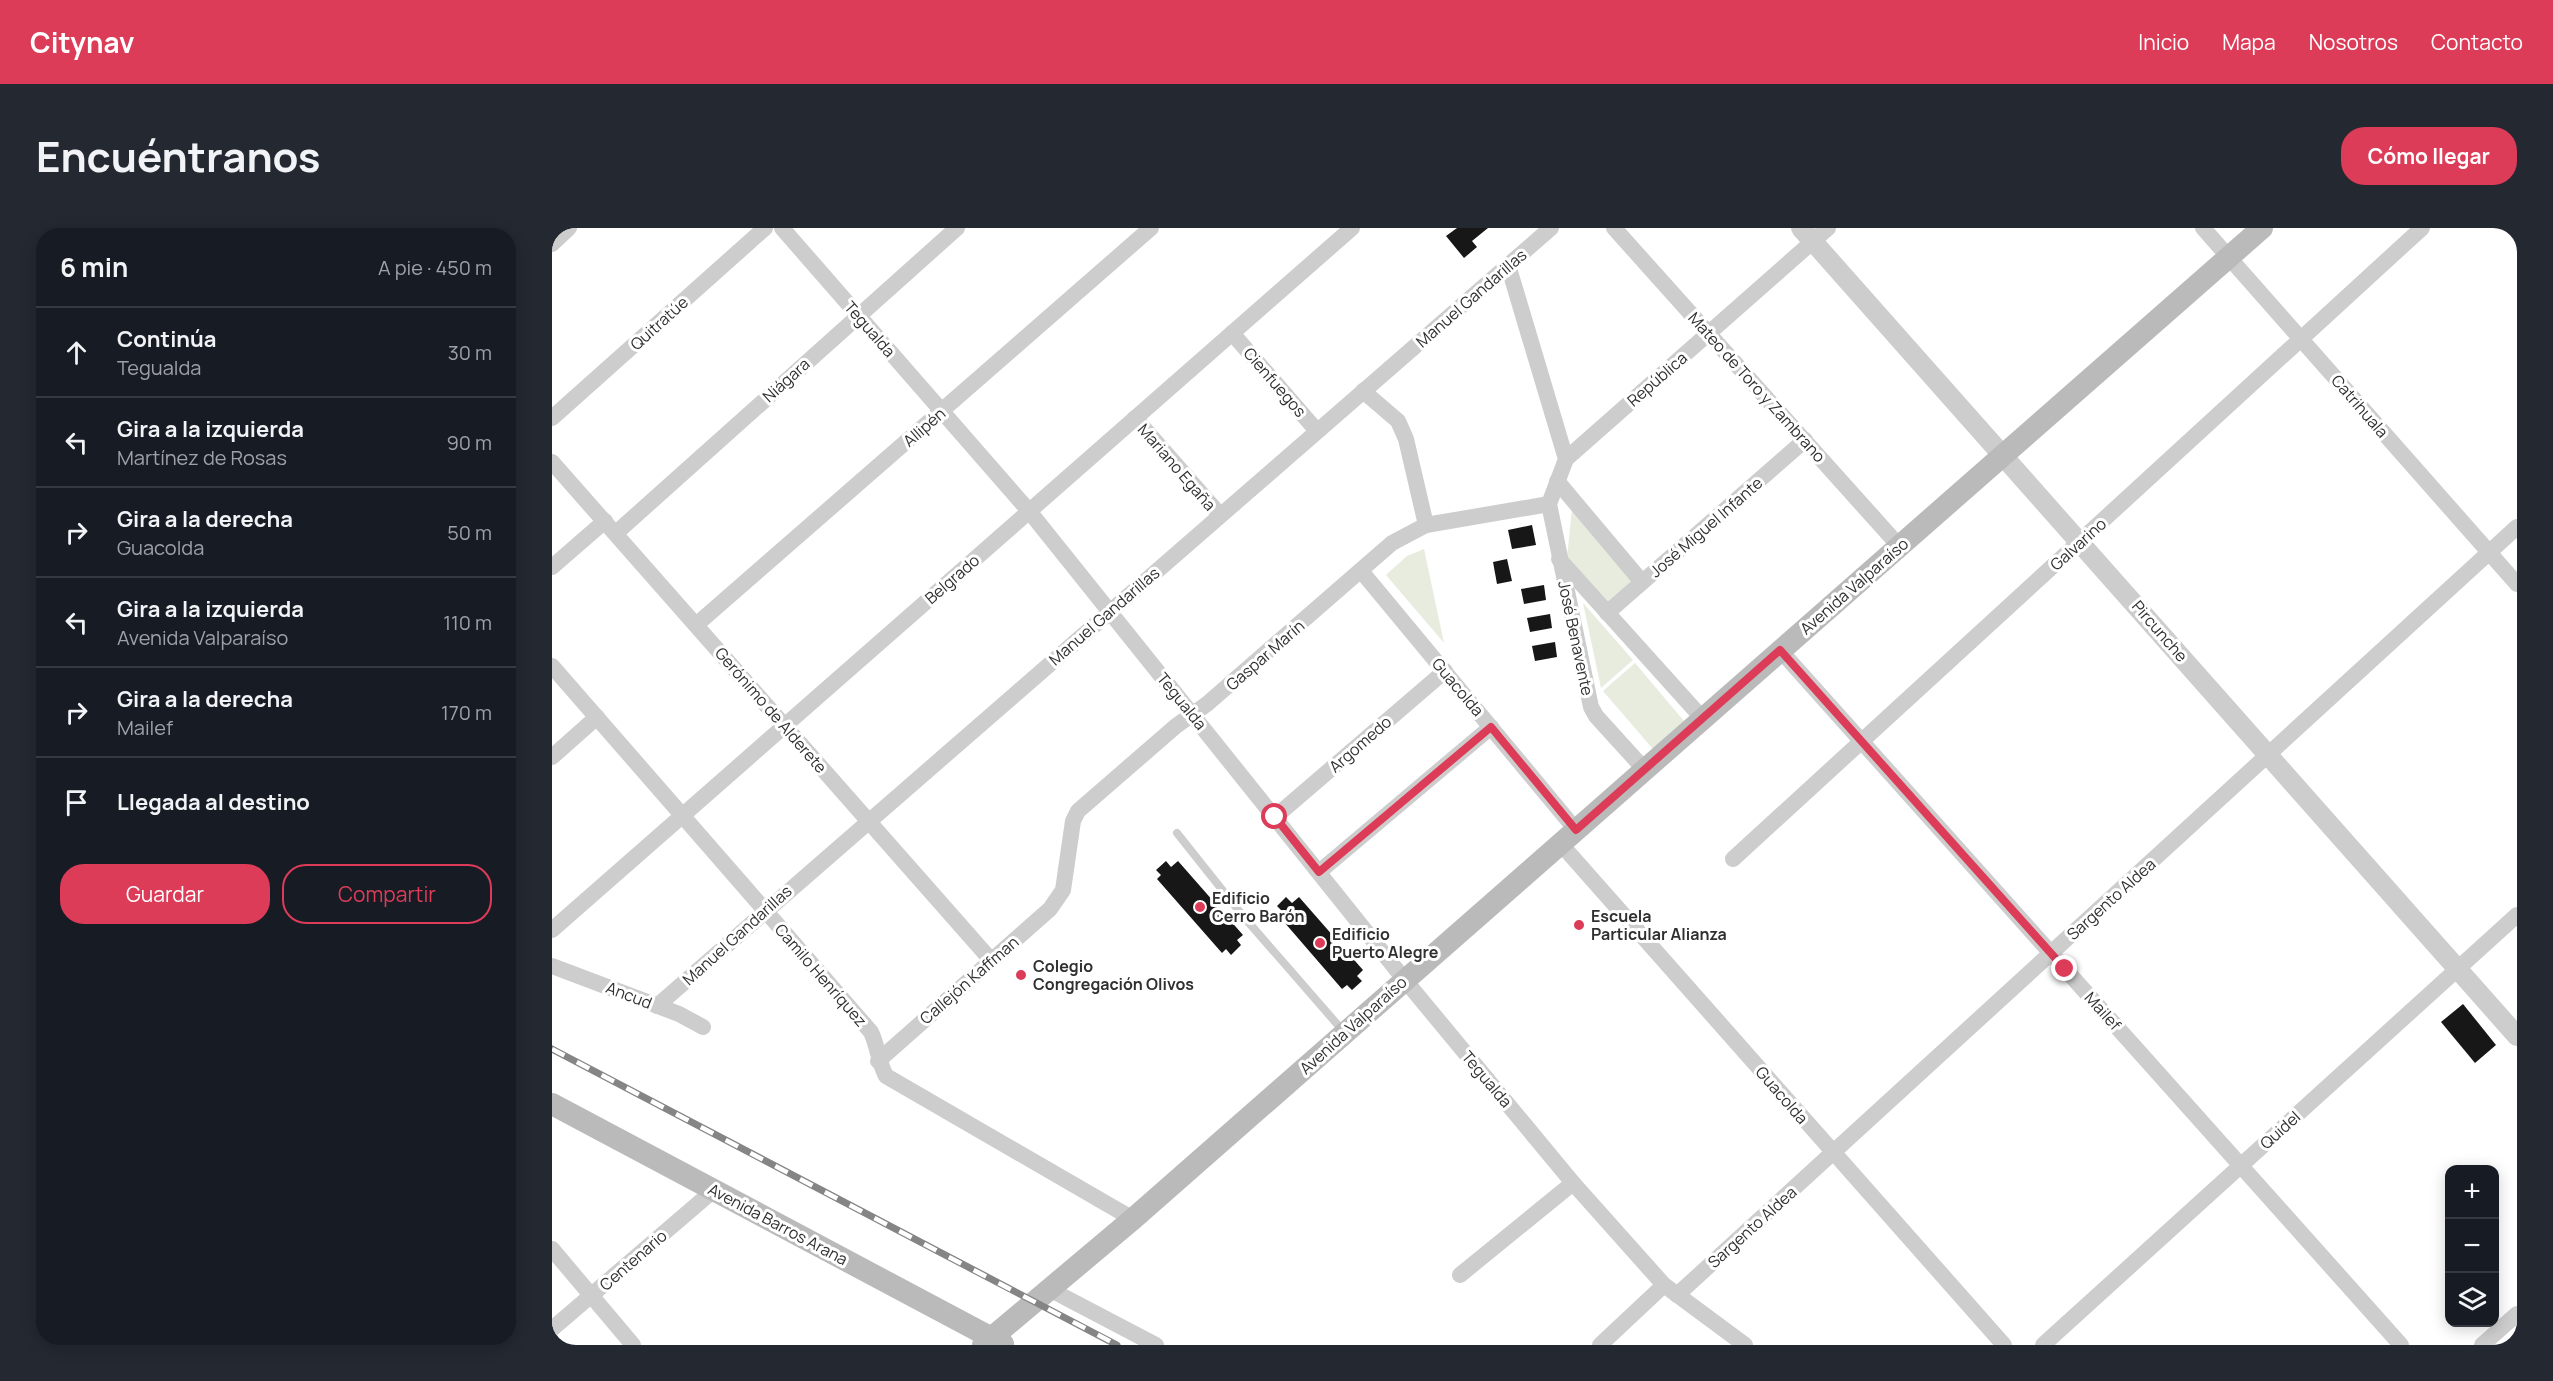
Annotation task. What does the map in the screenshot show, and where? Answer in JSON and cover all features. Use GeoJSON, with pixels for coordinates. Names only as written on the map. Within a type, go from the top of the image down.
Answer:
{"type":"FeatureCollection","features":[{"type":"Feature","properties":{"kind":"main road","name":"Avenida Valparaíso"},"geometry":{"type":"LineString","coordinates":[[993,1343],[1404,979],[2262,228]]}},
{"type":"Feature","properties":{"kind":"main road","name":"Avenida Barros Arana"},"geometry":{"type":"LineString","coordinates":[[552,1104],[993,1343]]}},
{"type":"Feature","properties":{"kind":"street"},"geometry":{"type":"LineString","coordinates":[[552,244],[569,228]]}},
{"type":"Feature","properties":{"kind":"street","name":"Quitratúe"},"geometry":{"type":"LineString","coordinates":[[552,418],[765,228]]}},
{"type":"Feature","properties":{"kind":"street","name":"Tegualda"},"geometry":{"type":"LineString","coordinates":[[782,228],[1029,511],[1404,979],[1573,1183],[1670,1290],[1745,1345]]}},
{"type":"Feature","properties":{"kind":"street","name":"Niágara"},"geometry":{"type":"LineString","coordinates":[[552,567],[610,527],[957,228]]}},
{"type":"Feature","properties":{"kind":"street","name":"Allipén"},"geometry":{"type":"LineString","coordinates":[[696,626],[1151,228]]}},
{"type":"Feature","properties":{"kind":"street","name":"Belgrado"},"geometry":{"type":"LineString","coordinates":[[552,930],[1352,228]]}},
{"type":"Feature","properties":{"kind":"street","name":"Manuel Gandarillas"},"geometry":{"type":"LineString","coordinates":[[657,1006],[1551,228]]}},
{"type":"Feature","properties":{"kind":"street","name":"Mateo de Toro y Zambrano"},"geometry":{"type":"LineString","coordinates":[[1614,228],[1900,546]]}},
{"type":"Feature","properties":{"kind":"street","name":"República"},"geometry":{"type":"LineString","coordinates":[[1566,459],[1708,334],[1807,235],[1828,228]]}},
{"type":"Feature","properties":{"kind":"street","name":"Catrihuala"},"geometry":{"type":"LineString","coordinates":[[2202,228],[2517,584]]}},
{"type":"Feature","properties":{"kind":"street","name":"Galvarino"},"geometry":{"type":"LineString","coordinates":[[1732,859],[2302,341],[2422,228]]}},
{"type":"Feature","properties":{"kind":"street","name":"Pircunche"},"geometry":{"type":"LineString","coordinates":[[1807,235],[2081,541],[2517,1036]]}},
{"type":"Feature","properties":{"kind":"street"},"geometry":{"type":"LineString","coordinates":[[1508,265],[1566,459]]}},
{"type":"Feature","properties":{"kind":"street","name":"Cienfuegos"},"geometry":{"type":"LineString","coordinates":[[1233,333],[1317,431]]}},
{"type":"Feature","properties":{"kind":"street"},"geometry":{"type":"LineString","coordinates":[[1363,391],[1398,421],[1406,439],[1426,525]]}},
{"type":"Feature","properties":{"kind":"street","name":"Mariano Egaña"},"geometry":{"type":"LineString","coordinates":[[1135,418],[1220,515]]}},
{"type":"Feature","properties":{"kind":"street","name":"José Miguel Infante"},"geometry":{"type":"LineString","coordinates":[[1607,613],[1805,440]]}},
{"type":"Feature","properties":{"kind":"street","name":"José Benavente"},"geometry":{"type":"LineString","coordinates":[[1566,459],[1549,504],[1558,559],[1591,707],[1596,716],[1645,770]]}},
{"type":"Feature","properties":{"kind":"street","name":"Gerónimo de Alderete"},"geometry":{"type":"LineString","coordinates":[[552,462],[990,959]]}},
{"type":"Feature","properties":{"kind":"street"},"geometry":{"type":"LineString","coordinates":[[1557,481],[1642,582]]}},
{"type":"Feature","properties":{"kind":"street","name":"Gaspar Marín"},"geometry":{"type":"LineString","coordinates":[[1058,898],[1063,890],[1073,821],[1078,811],[1176,726],[1362,572],[1392,543],[1426,525],[1549,504]]}},
{"type":"Feature","properties":{"kind":"street","name":"Sargento Aldea"},"geometry":{"type":"LineString","coordinates":[[1600,1345],[1670,1290],[1833,1154],[2517,527]]}},
{"type":"Feature","properties":{"kind":"street","name":"José Benavente"},"geometry":{"type":"LineString","coordinates":[[1558,559],[1703,719]]}},
{"type":"Feature","properties":{"kind":"street","name":"Guacolda"},"geometry":{"type":"LineString","coordinates":[[1362,572],[1491,727],[1568,837],[1833,1154],[2004,1345]]}},
{"type":"Feature","properties":{"kind":"street","name":"Mailef"},"geometry":{"type":"LineString","coordinates":[[1780,650],[2401,1345]]}},
{"type":"Feature","properties":{"kind":"street","name":"Camilo Henríquez"},"geometry":{"type":"LineString","coordinates":[[552,666],[871,1032],[877,1044],[878,1060],[886,1076],[1133,1219]]}},
{"type":"Feature","properties":{"kind":"street","name":"Argomedo"},"geometry":{"type":"LineString","coordinates":[[1275,817],[1444,671]]}},
{"type":"Feature","properties":{"kind":"street"},"geometry":{"type":"LineString","coordinates":[[552,757],[597,717]]}},
{"type":"Feature","properties":{"kind":"street"},"geometry":{"type":"LineString","coordinates":[[1319,872],[1491,727]]}},
{"type":"Feature","properties":{"kind":"street","name":"Callejón Kaffman"},"geometry":{"type":"LineString","coordinates":[[878,1060],[990,959],[1050,909],[1058,898]]}},
{"type":"Feature","properties":{"kind":"street","name":"Quidel"},"geometry":{"type":"LineString","coordinates":[[2043,1345],[2517,915]]}},
{"type":"Feature","properties":{"kind":"street","name":"Ancud"},"geometry":{"type":"LineString","coordinates":[[552,966],[657,1006],[704,1028]]}},
{"type":"Feature","properties":{"kind":"street"},"geometry":{"type":"LineString","coordinates":[[1460,1275],[1573,1183]]}},
{"type":"Feature","properties":{"kind":"street","name":"Centenario"},"geometry":{"type":"LineString","coordinates":[[552,1329],[714,1190]]}},
{"type":"Feature","properties":{"kind":"street"},"geometry":{"type":"LineString","coordinates":[[552,1250],[633,1345]]}},
{"type":"Feature","properties":{"kind":"street"},"geometry":{"type":"LineString","coordinates":[[1051,1290],[1156,1345]]}},
{"type":"Feature","properties":{"kind":"street"},"geometry":{"type":"LineString","coordinates":[[2482,1345],[2517,1314]]}},
{"type":"Feature","properties":{"kind":"lane"},"geometry":{"type":"LineString","coordinates":[[1177,833],[1243,916],[1344,1032]]}},
{"type":"Feature","properties":{"kind":"shaded area"},"geometry":{"type":"Polygon","coordinates":[[[1572,509],[1639,587],[1612,610],[1567,558],[1572,509]]]}},
{"type":"Feature","properties":{"kind":"shaded area"},"geometry":{"type":"Polygon","coordinates":[[[1424,549],[1444,643],[1386,575],[1407,556],[1424,549]]]}},
{"type":"Feature","properties":{"kind":"shaded area"},"geometry":{"type":"Polygon","coordinates":[[[1583,603],[1633,660],[1601,688],[1583,603]]]}},
{"type":"Feature","properties":{"kind":"shaded area"},"geometry":{"type":"Polygon","coordinates":[[[1635,663],[1684,721],[1653,749],[1603,691],[1635,663]]]}},
{"type":"Feature","properties":{"kind":"building"},"geometry":{"type":"Polygon","coordinates":[[[1457,228],[1488,228],[1472,241],[1477,247],[1464,258],[1446,236],[1457,228]]]}},
{"type":"Feature","properties":{"kind":"building"},"geometry":{"type":"Polygon","coordinates":[[[1532,525],[1536,545],[1512,549],[1508,530],[1532,525]]]}},
{"type":"Feature","properties":{"kind":"building"},"geometry":{"type":"Polygon","coordinates":[[[1507,559],[1512,581],[1497,584],[1493,562],[1507,559]]]}},
{"type":"Feature","properties":{"kind":"building"},"geometry":{"type":"Polygon","coordinates":[[[1544,585],[1546,600],[1524,604],[1521,589],[1544,585]]]}},
{"type":"Feature","properties":{"kind":"building"},"geometry":{"type":"Polygon","coordinates":[[[1550,614],[1552,628],[1530,632],[1527,618],[1550,614]]]}},
{"type":"Feature","properties":{"kind":"building"},"geometry":{"type":"Polygon","coordinates":[[[1555,642],[1557,657],[1535,661],[1532,646],[1555,642]]]}},
{"type":"Feature","properties":{"kind":"building","name":"Edificio Cerro Barón"},"geometry":{"type":"Polygon","coordinates":[[[1166,861],[1171,867],[1178,861],[1243,935],[1237,940],[1241,945],[1231,955],[1226,949],[1222,953],[1157,879],[1161,875],[1156,870],[1166,861]]]}},
{"type":"Feature","properties":{"kind":"building","name":"Edificio Puerto Alegre"},"geometry":{"type":"Polygon","coordinates":[[[1286,897],[1292,903],[1299,897],[1363,970],[1357,976],[1362,981],[1352,990],[1347,985],[1342,989],[1278,915],[1282,911],[1277,906],[1286,897]]]}},
{"type":"Feature","properties":{"kind":"building"},"geometry":{"type":"Polygon","coordinates":[[[2463,1004],[2496,1045],[2475,1063],[2441,1022],[2463,1004]]]}},
{"type":"Feature","properties":{"kind":"railway"},"geometry":{"type":"LineString","coordinates":[[552,1049],[1117,1345]]}},
{"type":"Feature","properties":{"kind":"place","name":"Edificio Cerro Barón"},"geometry":{"type":"Point","coordinates":[1200,907]}},
{"type":"Feature","properties":{"kind":"place","name":"Escuela Particular Alianza"},"geometry":{"type":"Point","coordinates":[1579,925]}},
{"type":"Feature","properties":{"kind":"place","name":"Edificio Puerto Alegre"},"geometry":{"type":"Point","coordinates":[1320,943]}},
{"type":"Feature","properties":{"kind":"place","name":"Colegio Congregación Olivos"},"geometry":{"type":"Point","coordinates":[1021,975]}},
{"type":"Feature","properties":{"kind":"route"},"geometry":{"type":"LineString","coordinates":[[1275,817],[1319,872],[1491,727],[1576,830],[1780,650],[2065,969]]}}]}
